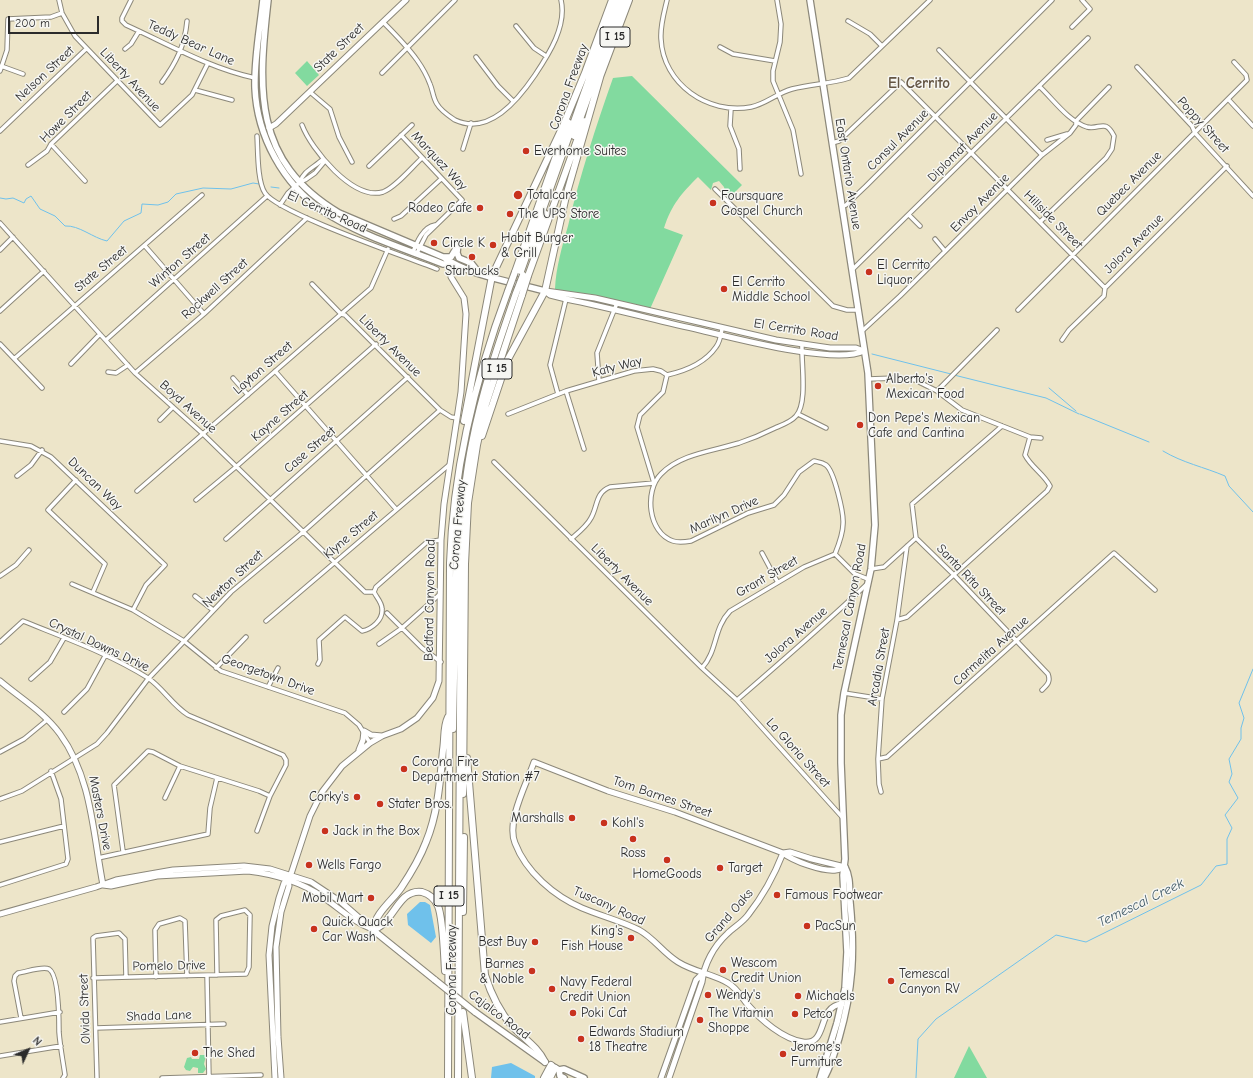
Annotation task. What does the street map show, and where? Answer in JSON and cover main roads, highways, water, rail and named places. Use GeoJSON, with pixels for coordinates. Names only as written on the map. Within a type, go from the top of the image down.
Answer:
{"type":"FeatureCollection","features":[{"type":"Feature","properties":{"kind":"highway","name":"Corona Freeway"},"geometry":{"type":"LineString","coordinates":[[448,1078],[451,545],[453,510],[460,453],[471,404],[489,344],[516,293],[522,274],[533,221],[612,0]]}},
{"type":"Feature","properties":{"kind":"highway"},"geometry":{"type":"LineString","coordinates":[[522,274],[560,158],[617,0]]}},
{"type":"Feature","properties":{"kind":"highway"},"geometry":{"type":"LineString","coordinates":[[522,274],[536,241],[623,0]]}},
{"type":"Feature","properties":{"kind":"highway","name":"Corona Freeway"},"geometry":{"type":"LineString","coordinates":[[462,1078],[466,531],[477,445],[522,274],[629,0]]}},
{"type":"Feature","properties":{"kind":"highway"},"geometry":{"type":"LineString","coordinates":[[460,453],[459,444],[492,276],[563,126],[587,68]]}},
{"type":"Feature","properties":{"kind":"highway"},"geometry":{"type":"LineString","coordinates":[[477,445],[482,435],[508,361],[545,291],[566,196],[601,74]]}},
{"type":"Feature","properties":{"kind":"highway"},"geometry":{"type":"LineString","coordinates":[[533,221],[560,158]]}},
{"type":"Feature","properties":{"kind":"highway"},"geometry":{"type":"LineString","coordinates":[[449,824],[453,784],[456,540],[459,501],[466,455],[481,386],[516,293]]}},
{"type":"Feature","properties":{"kind":"highway"},"geometry":{"type":"LineString","coordinates":[[458,1078],[461,531],[467,469],[478,416],[493,361],[516,293]]}},
{"type":"Feature","properties":{"kind":"highway"},"geometry":{"type":"LineString","coordinates":[[373,930],[374,922],[401,888],[418,862],[427,842],[435,817],[445,724],[449,713]]}},
{"type":"Feature","properties":{"kind":"highway"},"geometry":{"type":"LineString","coordinates":[[464,720],[485,975],[490,991],[500,1012],[512,1026],[539,1050],[545,1062]]}},
{"type":"Feature","properties":{"kind":"highway"},"geometry":{"type":"LineString","coordinates":[[373,930],[382,926],[404,898],[409,895],[415,892],[423,892],[434,898],[439,910],[448,1026]]}},
{"type":"Feature","properties":{"kind":"highway"},"geometry":{"type":"LineString","coordinates":[[463,1012],[472,1078]]}},
{"type":"Feature","properties":{"kind":"highway"},"geometry":{"type":"LineString","coordinates":[[544,1078],[555,1068]]}},
{"type":"Feature","properties":{"kind":"highway"},"geometry":{"type":"LineString","coordinates":[[550,1078],[555,1068]]}},
{"type":"Feature","properties":{"kind":"main road"},"geometry":{"type":"LineString","coordinates":[[263,0],[255,78],[256,100],[264,134],[274,156],[315,205],[333,217],[416,250],[443,264],[452,263]]}},
{"type":"Feature","properties":{"kind":"main road"},"geometry":{"type":"LineString","coordinates":[[268,0],[261,78],[264,107],[269,128],[282,158],[298,184]]}},
{"type":"Feature","properties":{"kind":"main road","name":"State Street"},"geometry":{"type":"LineString","coordinates":[[269,128],[276,124],[406,0]]}},
{"type":"Feature","properties":{"kind":"main road","name":"East Ontario Avenue"},"geometry":{"type":"LineString","coordinates":[[810,0],[864,352]]}},
{"type":"Feature","properties":{"kind":"main road"},"geometry":{"type":"LineString","coordinates":[[255,78],[258,72],[264,35]]}},
{"type":"Feature","properties":{"kind":"main road"},"geometry":{"type":"LineString","coordinates":[[255,78],[259,81],[260,101],[264,107]]}},
{"type":"Feature","properties":{"kind":"main road"},"geometry":{"type":"LineString","coordinates":[[416,250],[443,257],[451,257],[458,243],[457,252],[459,258],[471,264],[479,273]]}},
{"type":"Feature","properties":{"kind":"main road"},"geometry":{"type":"LineString","coordinates":[[443,257],[452,263]]}},
{"type":"Feature","properties":{"kind":"main road","name":"El Cerrito Road"},"geometry":{"type":"LineString","coordinates":[[452,263],[479,273],[545,291],[617,303],[722,329],[802,345],[856,348],[864,352]]}},
{"type":"Feature","properties":{"kind":"main road","name":"Bedford Canyon Road"},"geometry":{"type":"LineString","coordinates":[[275,1078],[269,954],[272,926],[284,883],[288,880],[291,874],[310,816],[336,773],[357,752],[382,736],[409,725],[429,705],[437,690],[441,662],[441,540],[449,465],[464,365],[466,307],[464,298],[451,277],[452,263]]}},
{"type":"Feature","properties":{"kind":"main road","name":"El Cerrito Road"},"geometry":{"type":"LineString","coordinates":[[545,291],[550,295],[566,299],[802,352],[856,355],[864,352]]}},
{"type":"Feature","properties":{"kind":"main road","name":"Temescal Canyon Road"},"geometry":{"type":"LineString","coordinates":[[820,1078],[842,1004],[847,958],[843,875],[845,867],[841,763],[841,715],[844,693],[871,569],[875,525],[868,379],[864,352]]}},
{"type":"Feature","properties":{"kind":"main road","name":"Masters Drive"},"geometry":{"type":"LineString","coordinates":[[0,681],[47,720],[59,733],[75,758],[88,797],[103,885]]}},
{"type":"Feature","properties":{"kind":"main road"},"geometry":{"type":"LineString","coordinates":[[357,752],[363,740],[364,732],[371,735],[382,736]]}},
{"type":"Feature","properties":{"kind":"main road","name":"Tom Barnes Street"},"geometry":{"type":"LineString","coordinates":[[534,762],[608,791],[629,796],[675,812],[783,853],[788,857],[825,869],[836,870],[845,867]]}},
{"type":"Feature","properties":{"kind":"main road","name":"Tuscany Road"},"geometry":{"type":"LineString","coordinates":[[534,762],[512,826],[514,842],[526,863],[545,884],[567,900],[583,909],[639,930],[651,938],[676,961],[731,984],[761,1018],[782,1033],[803,1042],[812,1041],[818,1036],[829,1008],[834,1005],[842,1004]]}},
{"type":"Feature","properties":{"kind":"main road","name":"Grand Oaks"},"geometry":{"type":"LineString","coordinates":[[661,1078],[696,982],[703,973],[712,953],[719,943],[743,921],[767,889],[783,853]]}},
{"type":"Feature","properties":{"kind":"main road","name":"Cajalco Road"},"geometry":{"type":"LineString","coordinates":[[103,885],[109,881],[155,872],[203,868],[263,867],[291,874],[324,890],[475,1012],[545,1062],[555,1068],[564,1069],[584,1078]]}},
{"type":"Feature","properties":{"kind":"main road","name":"Temescal Canyon Road"},"geometry":{"type":"LineString","coordinates":[[824,1078],[848,1007],[853,965],[849,875],[845,867]]}},
{"type":"Feature","properties":{"kind":"main road","name":"Cajalco Road"},"geometry":{"type":"LineString","coordinates":[[103,885],[111,886],[157,876],[248,871],[269,874],[288,880],[313,891],[362,926],[373,930]]}},
{"type":"Feature","properties":{"kind":"main road","name":"Bedford Canyon Road"},"geometry":{"type":"LineString","coordinates":[[281,1078],[278,1037],[276,947],[282,909],[289,886],[288,880]]}},
{"type":"Feature","properties":{"kind":"main road"},"geometry":{"type":"LineString","coordinates":[[0,914],[103,885]]}},
{"type":"Feature","properties":{"kind":"main road","name":"Grand Oaks"},"geometry":{"type":"LineString","coordinates":[[669,1078],[702,982],[703,973]]}},
{"type":"Feature","properties":{"kind":"main road"},"geometry":{"type":"LineString","coordinates":[[842,1004],[844,1009],[842,1027]]}},
{"type":"Feature","properties":{"kind":"main road","name":"Cajalco Road"},"geometry":{"type":"LineString","coordinates":[[555,1068],[560,1076],[564,1078]]}},
{"type":"Feature","properties":{"kind":"water"},"geometry":{"type":"Polygon","coordinates":[[[420,902],[425,902],[430,905],[436,937],[431,943],[408,925],[407,914],[420,902]]]}},
{"type":"Feature","properties":{"kind":"water"},"geometry":{"type":"Polygon","coordinates":[[[511,1063],[535,1076],[535,1078],[491,1078],[492,1067],[511,1063]]]}},
{"type":"Feature","properties":{"kind":"waterway"},"geometry":{"type":"LineString","coordinates":[[0,198],[13,198],[24,203],[26,199],[31,196],[40,209],[55,216],[65,226],[76,228],[107,241],[124,221],[141,213],[142,204],[158,205],[168,202],[176,194],[203,188],[231,189],[253,183],[259,184]]}},
{"type":"Feature","properties":{"kind":"waterway"},"geometry":{"type":"LineString","coordinates":[[271,187],[279,188]]}},
{"type":"Feature","properties":{"kind":"waterway"},"geometry":{"type":"LineString","coordinates":[[872,354],[951,374]]}},
{"type":"Feature","properties":{"kind":"waterway"},"geometry":{"type":"LineString","coordinates":[[954,375],[1046,398],[1079,414]]}},
{"type":"Feature","properties":{"kind":"waterway"},"geometry":{"type":"LineString","coordinates":[[1049,388],[1076,411]]}},
{"type":"Feature","properties":{"kind":"waterway"},"geometry":{"type":"LineString","coordinates":[[1080,414],[1149,442]]}},
{"type":"Feature","properties":{"kind":"waterway"},"geometry":{"type":"LineString","coordinates":[[1163,451],[1186,462],[1225,476],[1229,486],[1253,512]]}},
{"type":"Feature","properties":{"kind":"waterway","name":"Temescal Creek"},"geometry":{"type":"LineString","coordinates":[[916,1078],[918,1039],[936,1019],[1056,935],[1086,942],[1201,885],[1216,866],[1227,864],[1227,839],[1232,828],[1225,815],[1238,798],[1229,782],[1232,774],[1229,759],[1241,739],[1241,728],[1244,718],[1239,703],[1253,669]]}},
{"type":"Feature","properties":{"kind":"place","name":"Everhome Suites"},"geometry":{"type":"Point","coordinates":[526,151]}},
{"type":"Feature","properties":{"kind":"place","name":"Totalcare"},"geometry":{"type":"Point","coordinates":[518,195]}},
{"type":"Feature","properties":{"kind":"place","name":"Foursquare Gospel Church"},"geometry":{"type":"Point","coordinates":[713,203]}},
{"type":"Feature","properties":{"kind":"place","name":"Rodeo Cafe"},"geometry":{"type":"Point","coordinates":[480,208]}},
{"type":"Feature","properties":{"kind":"place","name":"The UPS Store"},"geometry":{"type":"Point","coordinates":[510,214]}},
{"type":"Feature","properties":{"kind":"place","name":"Circle K"},"geometry":{"type":"Point","coordinates":[434,243]}},
{"type":"Feature","properties":{"kind":"place","name":"Habit Burger & Grill"},"geometry":{"type":"Point","coordinates":[493,245]}},
{"type":"Feature","properties":{"kind":"place","name":"Starbucks"},"geometry":{"type":"Point","coordinates":[472,257]}},
{"type":"Feature","properties":{"kind":"place","name":"El Cerrito Liquor"},"geometry":{"type":"Point","coordinates":[869,272]}},
{"type":"Feature","properties":{"kind":"place","name":"El Cerrito Middle School"},"geometry":{"type":"Point","coordinates":[724,289]}},
{"type":"Feature","properties":{"kind":"place","name":"Alberto's Mexican Food"},"geometry":{"type":"Point","coordinates":[878,386]}},
{"type":"Feature","properties":{"kind":"place","name":"Don Pepe's Mexican Cafe and Cantina"},"geometry":{"type":"Point","coordinates":[860,425]}},
{"type":"Feature","properties":{"kind":"place","name":"Corona Fire Department Station #7"},"geometry":{"type":"Point","coordinates":[404,769]}},
{"type":"Feature","properties":{"kind":"place","name":"Corky's"},"geometry":{"type":"Point","coordinates":[357,797]}},
{"type":"Feature","properties":{"kind":"place","name":"Stater Bros."},"geometry":{"type":"Point","coordinates":[380,804]}},
{"type":"Feature","properties":{"kind":"place","name":"Marshalls"},"geometry":{"type":"Point","coordinates":[572,818]}},
{"type":"Feature","properties":{"kind":"place","name":"Kohl's"},"geometry":{"type":"Point","coordinates":[604,823]}},
{"type":"Feature","properties":{"kind":"place","name":"Jack in the Box"},"geometry":{"type":"Point","coordinates":[325,831]}},
{"type":"Feature","properties":{"kind":"place","name":"Ross"},"geometry":{"type":"Point","coordinates":[633,839]}},
{"type":"Feature","properties":{"kind":"place","name":"HomeGoods"},"geometry":{"type":"Point","coordinates":[667,860]}},
{"type":"Feature","properties":{"kind":"place","name":"Wells Fargo"},"geometry":{"type":"Point","coordinates":[309,865]}},
{"type":"Feature","properties":{"kind":"place","name":"Target"},"geometry":{"type":"Point","coordinates":[720,868]}},
{"type":"Feature","properties":{"kind":"place","name":"Famous Footwear"},"geometry":{"type":"Point","coordinates":[777,895]}},
{"type":"Feature","properties":{"kind":"place","name":"Mobil Mart"},"geometry":{"type":"Point","coordinates":[371,898]}},
{"type":"Feature","properties":{"kind":"place","name":"PacSun"},"geometry":{"type":"Point","coordinates":[807,926]}},
{"type":"Feature","properties":{"kind":"place","name":"Quick Quack Car Wash"},"geometry":{"type":"Point","coordinates":[314,929]}},
{"type":"Feature","properties":{"kind":"place","name":"King's Fish House"},"geometry":{"type":"Point","coordinates":[631,938]}},
{"type":"Feature","properties":{"kind":"place","name":"Best Buy"},"geometry":{"type":"Point","coordinates":[535,942]}},
{"type":"Feature","properties":{"kind":"place","name":"Wescom Credit Union"},"geometry":{"type":"Point","coordinates":[723,970]}},
{"type":"Feature","properties":{"kind":"place","name":"Barnes & Noble"},"geometry":{"type":"Point","coordinates":[532,971]}},
{"type":"Feature","properties":{"kind":"place","name":"Temescal Canyon RV"},"geometry":{"type":"Point","coordinates":[891,981]}},
{"type":"Feature","properties":{"kind":"place","name":"Navy Federal Credit Union"},"geometry":{"type":"Point","coordinates":[552,989]}},
{"type":"Feature","properties":{"kind":"place","name":"Wendy's"},"geometry":{"type":"Point","coordinates":[708,995]}},
{"type":"Feature","properties":{"kind":"place","name":"Michaels"},"geometry":{"type":"Point","coordinates":[798,996]}},
{"type":"Feature","properties":{"kind":"place","name":"Poki Cat"},"geometry":{"type":"Point","coordinates":[573,1013]}},
{"type":"Feature","properties":{"kind":"place","name":"Petco"},"geometry":{"type":"Point","coordinates":[795,1014]}},
{"type":"Feature","properties":{"kind":"place","name":"The Vitamin Shoppe"},"geometry":{"type":"Point","coordinates":[700,1020]}},
{"type":"Feature","properties":{"kind":"place","name":"Edwards Stadium 18 Theatre"},"geometry":{"type":"Point","coordinates":[581,1039]}},
{"type":"Feature","properties":{"kind":"place","name":"The Shed"},"geometry":{"type":"Point","coordinates":[195,1053]}},
{"type":"Feature","properties":{"kind":"place","name":"Jerome's Furniture"},"geometry":{"type":"Point","coordinates":[783,1054]}},
{"type":"Feature","properties":{"kind":"district","name":"El Cerrito"},"geometry":{"type":"Point","coordinates":[919,84]}}]}
